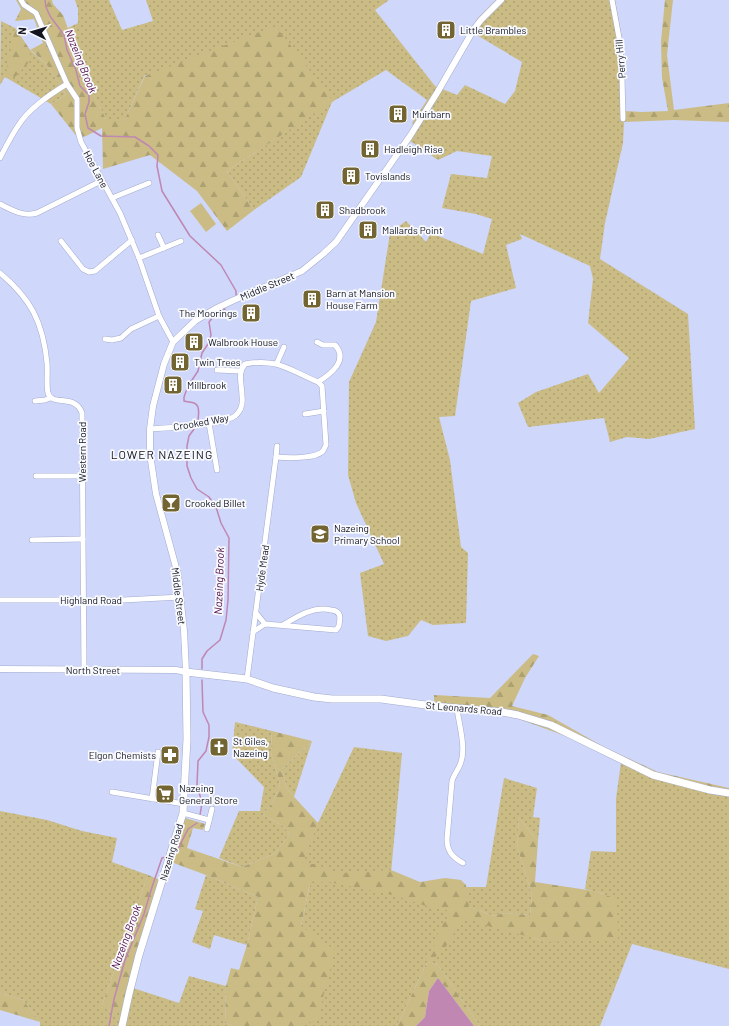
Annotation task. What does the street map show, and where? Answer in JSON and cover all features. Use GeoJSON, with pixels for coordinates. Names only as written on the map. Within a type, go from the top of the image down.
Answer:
{"type":"FeatureCollection","features":[{"type":"Feature","properties":{"kind":"main road","name":"St Leonards Road"},"geometry":{"type":"LineString","coordinates":[[186,672],[247,679],[273,688],[314,697],[332,699],[381,699],[456,709],[502,712],[532,718],[551,725],[653,775],[710,790],[729,793]]}},
{"type":"Feature","properties":{"kind":"main road","name":"Nazeing Road"},"geometry":{"type":"LineString","coordinates":[[122,1026],[128,994],[139,955],[183,813],[187,739],[186,672]]}},
{"type":"Feature","properties":{"kind":"street","name":"Hoe Lane"},"geometry":{"type":"LineString","coordinates":[[21,0],[24,5],[36,13],[68,84],[77,99],[77,128],[81,142],[101,181],[112,198],[132,240],[159,316],[173,342]]}},
{"type":"Feature","properties":{"kind":"street","name":"Middle Street"},"geometry":{"type":"LineString","coordinates":[[186,672],[181,596],[176,568],[153,480],[150,454],[150,429],[153,406],[157,388],[173,342],[196,321],[215,309],[302,271],[336,242],[410,136],[474,29],[486,14],[501,0]]}},
{"type":"Feature","properties":{"kind":"street","name":"Perry Hill"},"geometry":{"type":"LineString","coordinates":[[612,0],[620,44],[623,119]]}},
{"type":"Feature","properties":{"kind":"street"},"geometry":{"type":"LineString","coordinates":[[0,158],[20,123],[27,114],[50,94],[68,84]]}},
{"type":"Feature","properties":{"kind":"street"},"geometry":{"type":"LineString","coordinates":[[0,204],[25,214],[37,214],[101,181]]}},
{"type":"Feature","properties":{"kind":"street"},"geometry":{"type":"LineString","coordinates":[[112,198],[149,183]]}},
{"type":"Feature","properties":{"kind":"street"},"geometry":{"type":"LineString","coordinates":[[158,235],[164,248]]}},
{"type":"Feature","properties":{"kind":"street"},"geometry":{"type":"LineString","coordinates":[[61,241],[83,270],[89,272],[95,270],[132,240]]}},
{"type":"Feature","properties":{"kind":"street"},"geometry":{"type":"LineString","coordinates":[[139,258],[181,241]]}},
{"type":"Feature","properties":{"kind":"street"},"geometry":{"type":"LineString","coordinates":[[0,273],[30,304],[36,316],[45,343],[48,365],[48,393],[50,398],[35,401]]}},
{"type":"Feature","properties":{"kind":"street"},"geometry":{"type":"LineString","coordinates":[[106,339],[112,340],[121,338],[131,329],[159,316]]}},
{"type":"Feature","properties":{"kind":"street"},"geometry":{"type":"LineString","coordinates":[[317,342],[323,345],[335,345],[340,356],[338,365],[332,372],[318,382]]}},
{"type":"Feature","properties":{"kind":"street"},"geometry":{"type":"LineString","coordinates":[[277,364],[284,347]]}},
{"type":"Feature","properties":{"kind":"street"},"geometry":{"type":"LineString","coordinates":[[217,370],[240,371],[245,364],[255,362],[277,364],[318,382],[322,386],[326,445],[323,451],[317,454],[297,458],[276,457]]}},
{"type":"Feature","properties":{"kind":"street","name":"Crooked Way"},"geometry":{"type":"LineString","coordinates":[[150,429],[209,423],[230,419],[239,411],[242,405],[240,371]]}},
{"type":"Feature","properties":{"kind":"street","name":"Western Road"},"geometry":{"type":"LineString","coordinates":[[50,398],[75,403],[80,407],[82,413],[84,670]]}},
{"type":"Feature","properties":{"kind":"street"},"geometry":{"type":"LineString","coordinates":[[305,414],[324,411]]}},
{"type":"Feature","properties":{"kind":"street"},"geometry":{"type":"LineString","coordinates":[[209,423],[217,470]]}},
{"type":"Feature","properties":{"kind":"street","name":"Hyde Mead"},"geometry":{"type":"LineString","coordinates":[[247,679],[276,457],[276,446]]}},
{"type":"Feature","properties":{"kind":"street"},"geometry":{"type":"LineString","coordinates":[[36,476],[82,476]]}},
{"type":"Feature","properties":{"kind":"street"},"geometry":{"type":"LineString","coordinates":[[32,540],[82,539]]}},
{"type":"Feature","properties":{"kind":"street","name":"Highland Road"},"geometry":{"type":"LineString","coordinates":[[0,600],[123,600],[181,596]]}},
{"type":"Feature","properties":{"kind":"street"},"geometry":{"type":"LineString","coordinates":[[253,632],[265,624],[336,630],[339,626],[340,618],[339,613],[335,611],[320,609],[305,612],[283,625]]}},
{"type":"Feature","properties":{"kind":"street"},"geometry":{"type":"LineString","coordinates":[[256,613],[265,624]]}},
{"type":"Feature","properties":{"kind":"street","name":"North Street"},"geometry":{"type":"LineString","coordinates":[[0,669],[176,670],[186,672]]}},
{"type":"Feature","properties":{"kind":"street"},"geometry":{"type":"LineString","coordinates":[[456,709],[463,753],[462,761],[454,774],[452,782],[447,847],[450,854],[455,859],[463,863]]}},
{"type":"Feature","properties":{"kind":"street"},"geometry":{"type":"LineString","coordinates":[[152,799],[158,752]]}},
{"type":"Feature","properties":{"kind":"street"},"geometry":{"type":"LineString","coordinates":[[112,792],[184,804]]}},
{"type":"Feature","properties":{"kind":"street"},"geometry":{"type":"LineString","coordinates":[[207,829],[212,809]]}},
{"type":"Feature","properties":{"kind":"street"},"geometry":{"type":"LineString","coordinates":[[183,813],[210,820]]}},
{"type":"Feature","properties":{"kind":"green space"},"geometry":{"type":"Polygon","coordinates":[[[16,0],[52,0],[53,4],[63,15],[90,88],[106,119],[125,119],[145,76],[272,27],[278,29],[333,101],[227,171],[254,210],[227,231],[197,191],[150,155],[103,169],[102,128],[86,136],[78,138],[51,104],[66,95],[47,65],[31,50],[28,63],[15,77],[6,73],[15,28],[30,50],[43,43],[34,19],[15,21],[21,9],[16,0]]]}},
{"type":"Feature","properties":{"kind":"green space"},"geometry":{"type":"Polygon","coordinates":[[[75,0],[109,0],[122,30],[153,21],[146,0],[389,0],[375,10],[435,86],[457,95],[465,85],[505,104],[515,91],[522,62],[470,31],[478,18],[496,0],[615,0],[622,38],[625,105],[623,143],[605,223],[600,259],[688,314],[695,429],[649,439],[627,437],[610,442],[604,418],[528,427],[518,403],[536,392],[588,374],[599,393],[629,358],[588,323],[593,279],[590,266],[520,234],[522,239],[506,245],[516,288],[471,301],[455,416],[439,417],[450,460],[461,547],[468,553],[466,623],[433,625],[421,620],[408,636],[386,641],[368,636],[360,573],[384,564],[356,503],[348,475],[349,382],[376,322],[390,233],[406,221],[426,242],[431,233],[483,254],[492,219],[476,214],[442,208],[451,174],[487,178],[492,156],[457,151],[438,160],[410,141],[415,128],[412,123],[427,100],[386,70],[332,102],[301,177],[254,210],[227,171],[332,101],[145,75],[125,119],[106,119],[90,88],[68,28],[78,23],[78,9],[75,0]]]}},
{"type":"Feature","properties":{"kind":"green space"},"geometry":{"type":"Polygon","coordinates":[[[665,0],[673,0],[667,55],[674,110],[729,103],[729,122],[674,120],[624,122],[625,111],[668,111],[662,78],[661,41],[665,0]]]}},
{"type":"Feature","properties":{"kind":"green space"},"geometry":{"type":"Polygon","coordinates":[[[1,21],[15,28],[30,50],[47,65],[66,95],[51,104],[5,77],[0,85],[1,21]]]}},
{"type":"Feature","properties":{"kind":"green space"},"geometry":{"type":"Polygon","coordinates":[[[201,203],[216,224],[206,232],[190,211],[201,203]]]}},
{"type":"Feature","properties":{"kind":"green space"},"geometry":{"type":"Polygon","coordinates":[[[533,654],[539,656],[525,678],[512,706],[548,715],[604,747],[658,772],[729,788],[729,795],[650,776],[598,748],[508,715],[434,709],[434,695],[490,698],[533,654]]]}},
{"type":"Feature","properties":{"kind":"green space"},"geometry":{"type":"Polygon","coordinates":[[[235,722],[272,731],[271,753],[280,784],[273,802],[263,815],[283,826],[290,834],[274,854],[242,867],[219,858],[239,811],[260,811],[264,787],[232,754],[235,722]]]}},
{"type":"Feature","properties":{"kind":"green space"},"geometry":{"type":"Polygon","coordinates":[[[272,731],[312,741],[282,769],[287,789],[318,823],[302,864],[314,864],[339,873],[391,870],[420,882],[445,878],[461,880],[466,885],[469,907],[493,916],[504,913],[530,915],[532,895],[517,846],[519,818],[538,841],[535,882],[594,891],[617,899],[618,939],[545,942],[491,927],[470,919],[460,923],[444,950],[428,962],[438,965],[480,1026],[474,1026],[438,978],[429,991],[425,1017],[416,1026],[397,1026],[427,962],[440,929],[451,911],[423,905],[394,895],[329,882],[310,883],[301,926],[335,950],[317,1021],[305,1023],[305,1026],[233,1026],[225,1023],[226,986],[231,968],[239,970],[247,945],[258,897],[171,862],[185,818],[205,824],[203,830],[193,828],[187,848],[242,867],[274,854],[290,834],[283,826],[263,815],[273,802],[280,784],[271,753],[272,731]]]}},
{"type":"Feature","properties":{"kind":"green space"},"geometry":{"type":"Polygon","coordinates":[[[312,741],[294,797],[287,789],[282,769],[312,741]]]}},
{"type":"Feature","properties":{"kind":"green space"},"geometry":{"type":"Polygon","coordinates":[[[354,747],[402,753],[390,884],[545,942],[604,894],[585,889],[591,851],[616,852],[616,799],[621,762],[729,795],[729,969],[632,944],[600,1026],[480,1026],[438,965],[427,962],[397,1026],[305,1026],[301,926],[314,865],[301,864],[318,823],[354,747]]]}},
{"type":"Feature","properties":{"kind":"green space"},"geometry":{"type":"Polygon","coordinates":[[[504,778],[537,788],[533,817],[540,818],[538,841],[519,818],[517,846],[532,895],[530,915],[504,913],[493,916],[468,907],[466,887],[486,887],[504,778]]]}},
{"type":"Feature","properties":{"kind":"green space"},"geometry":{"type":"Polygon","coordinates":[[[0,811],[47,820],[82,831],[117,838],[112,862],[148,875],[101,1008],[133,988],[179,1003],[189,976],[226,986],[225,1023],[233,1026],[40,1026],[40,1022],[23,1000],[0,993],[0,811]]]}},
{"type":"Feature","properties":{"kind":"green space"},"geometry":{"type":"Polygon","coordinates":[[[148,875],[165,882],[140,964],[129,1015],[101,1008],[148,875]]]}},
{"type":"Feature","properties":{"kind":"green space"},"geometry":{"type":"Polygon","coordinates":[[[206,875],[258,897],[247,945],[214,935],[210,949],[192,942],[203,911],[195,909],[206,875]]]}},
{"type":"Feature","properties":{"kind":"green space"},"geometry":{"type":"Polygon","coordinates":[[[0,993],[23,1000],[40,1022],[0,1010],[0,993]]]}},
{"type":"Feature","properties":{"kind":"shaded area"},"geometry":{"type":"Polygon","coordinates":[[[438,978],[474,1026],[416,1026],[425,1017],[429,991],[438,978]]]}},
{"type":"Feature","properties":{"kind":"waterway","name":"Nazeing Brook"},"geometry":{"type":"LineString","coordinates":[[45,0],[50,16],[64,35],[67,50],[76,70],[80,86],[89,95],[89,102],[85,114],[88,128],[101,136],[135,137],[149,146],[158,155],[157,166],[162,191],[190,236],[221,265],[236,291],[236,295]]}},
{"type":"Feature","properties":{"kind":"waterway","name":"Nazeing Brook"},"geometry":{"type":"LineString","coordinates":[[198,422],[198,406],[194,403],[184,401],[184,397],[188,386],[198,371],[202,353],[208,344],[211,335],[209,322],[214,316],[225,309]]}},
{"type":"Feature","properties":{"kind":"waterway","name":"Nazeing Brook"},"geometry":{"type":"LineString","coordinates":[[194,429],[189,436],[187,446],[187,466],[197,489],[209,497],[216,507],[221,523],[229,538],[228,600],[226,620],[220,640],[207,651],[202,659],[202,669]]}},
{"type":"Feature","properties":{"kind":"waterway","name":"Nazeing Brook"},"geometry":{"type":"LineString","coordinates":[[200,815],[202,803],[197,785],[198,761],[206,751],[209,737],[209,725],[203,712],[202,680]]}},
{"type":"Feature","properties":{"kind":"waterway","name":"Nazeing Brook"},"geometry":{"type":"LineString","coordinates":[[175,855],[188,829],[197,823]]}},
{"type":"Feature","properties":{"kind":"waterway","name":"Nazeing Brook"},"geometry":{"type":"LineString","coordinates":[[109,1026],[114,999],[125,960],[144,914],[162,858],[166,857]]}},
{"type":"Feature","properties":{"kind":"place","name":"Little Brambles"},"geometry":{"type":"Point","coordinates":[446,30]}},
{"type":"Feature","properties":{"kind":"place","name":"Muirbarn"},"geometry":{"type":"Point","coordinates":[398,114]}},
{"type":"Feature","properties":{"kind":"place","name":"Hadleigh Rise"},"geometry":{"type":"Point","coordinates":[370,149]}},
{"type":"Feature","properties":{"kind":"place","name":"Tovislands"},"geometry":{"type":"Point","coordinates":[351,176]}},
{"type":"Feature","properties":{"kind":"place","name":"Shadbrook"},"geometry":{"type":"Point","coordinates":[325,210]}},
{"type":"Feature","properties":{"kind":"place","name":"Mallards Point"},"geometry":{"type":"Point","coordinates":[368,230]}},
{"type":"Feature","properties":{"kind":"place","name":"Barn at Mansion House Farm"},"geometry":{"type":"Point","coordinates":[312,299]}},
{"type":"Feature","properties":{"kind":"place","name":"The Moorings"},"geometry":{"type":"Point","coordinates":[251,313]}},
{"type":"Feature","properties":{"kind":"place","name":"Walbrook House"},"geometry":{"type":"Point","coordinates":[194,342]}},
{"type":"Feature","properties":{"kind":"place","name":"Twin Trees"},"geometry":{"type":"Point","coordinates":[180,362]}},
{"type":"Feature","properties":{"kind":"place","name":"Millbrook"},"geometry":{"type":"Point","coordinates":[173,385]}},
{"type":"Feature","properties":{"kind":"place","name":"Crooked Billet"},"geometry":{"type":"Point","coordinates":[171,503]}},
{"type":"Feature","properties":{"kind":"place","name":"Nazeing Primary School"},"geometry":{"type":"Point","coordinates":[320,534]}},
{"type":"Feature","properties":{"kind":"place","name":"St Giles, Nazeing"},"geometry":{"type":"Point","coordinates":[219,747]}},
{"type":"Feature","properties":{"kind":"place","name":"Elgon Chemists"},"geometry":{"type":"Point","coordinates":[170,755]}},
{"type":"Feature","properties":{"kind":"place","name":"Nazeing General Store"},"geometry":{"type":"Point","coordinates":[165,794]}},
{"type":"Feature","properties":{"kind":"district","name":"LOWER NAZEING"},"geometry":{"type":"Point","coordinates":[162,455]}}]}
